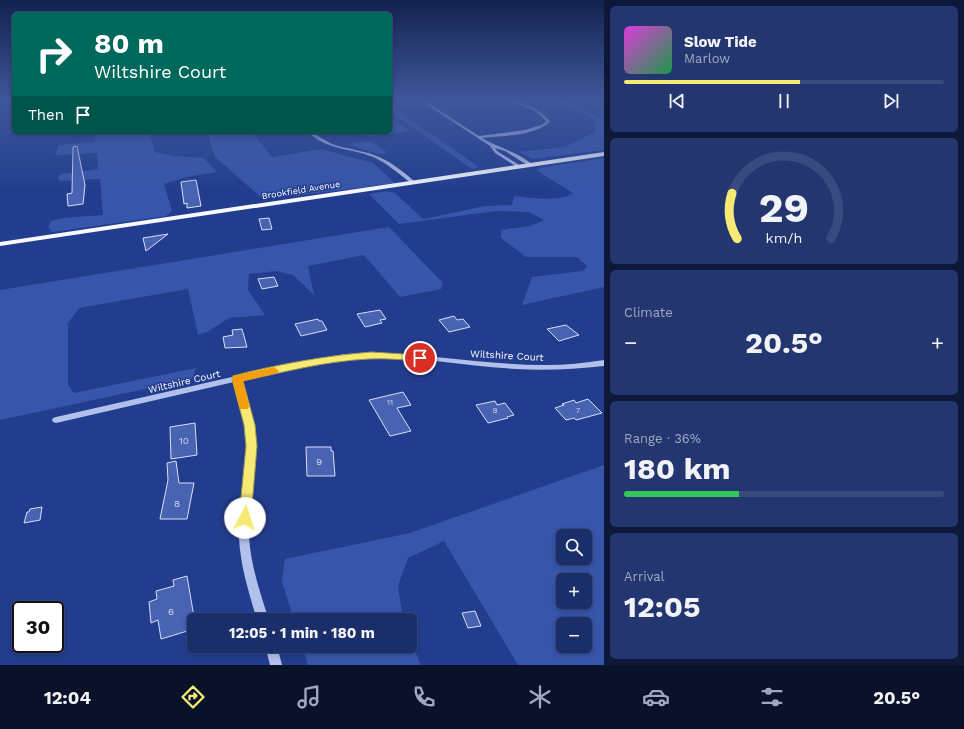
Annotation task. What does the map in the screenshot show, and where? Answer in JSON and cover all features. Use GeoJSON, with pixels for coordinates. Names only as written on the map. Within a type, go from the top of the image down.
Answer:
{"type":"FeatureCollection","features":[{"type":"Feature","properties":{"kind":"main road","name":"Brookfield Avenue"},"geometry":{"type":"LineString","coordinates":[[0,244],[604,154]]}},
{"type":"Feature","properties":{"kind":"street"},"geometry":{"type":"LineString","coordinates":[[467,130],[491,145],[510,152],[531,165]]}},
{"type":"Feature","properties":{"kind":"street"},"geometry":{"type":"LineString","coordinates":[[478,137],[528,130]]}},
{"type":"Feature","properties":{"kind":"street"},"geometry":{"type":"LineString","coordinates":[[312,134],[326,143],[375,157],[389,163],[413,182]]}},
{"type":"Feature","properties":{"kind":"street"},"geometry":{"type":"LineString","coordinates":[[491,145],[499,154],[519,167]]}},
{"type":"Feature","properties":{"kind":"street"},"geometry":{"type":"LineString","coordinates":[[499,154],[510,152]]}},
{"type":"Feature","properties":{"kind":"street","name":"Wiltshire Court"},"geometry":{"type":"LineString","coordinates":[[56,420],[302,364],[339,358],[371,355],[511,366],[576,367],[604,363]]}},
{"type":"Feature","properties":{"kind":"street"},"geometry":{"type":"LineString","coordinates":[[237,379],[249,425],[251,446],[245,518],[245,548],[261,613]]}},
{"type":"Feature","properties":{"kind":"street"},"geometry":{"type":"LineString","coordinates":[[273,653],[276,665]]}},
{"type":"Feature","properties":{"kind":"shaded area"},"geometry":{"type":"Polygon","coordinates":[[[392,130],[410,131],[392,134],[392,130]]]}},
{"type":"Feature","properties":{"kind":"shaded area"},"geometry":{"type":"Polygon","coordinates":[[[416,130],[426,130],[479,167],[472,169],[416,130]]]}},
{"type":"Feature","properties":{"kind":"shaded area"},"geometry":{"type":"Polygon","coordinates":[[[595,130],[604,130],[604,150],[533,159],[519,152],[565,147],[595,132],[595,130]]]}},
{"type":"Feature","properties":{"kind":"shaded area"},"geometry":{"type":"Polygon","coordinates":[[[96,134],[150,134],[155,152],[173,156],[204,158],[217,172],[186,177],[164,184],[172,211],[166,216],[52,232],[48,227],[51,221],[63,218],[103,215],[100,179],[60,181],[58,178],[61,174],[98,169],[97,153],[55,155],[59,145],[95,142],[96,134]]]}},
{"type":"Feature","properties":{"kind":"shaded area"},"geometry":{"type":"Polygon","coordinates":[[[208,134],[254,134],[272,157],[321,149],[373,163],[395,183],[304,195],[262,198],[215,157],[208,134]]]}},
{"type":"Feature","properties":{"kind":"shaded area"},"geometry":{"type":"Polygon","coordinates":[[[364,134],[389,134],[368,137],[364,134]]]}},
{"type":"Feature","properties":{"kind":"shaded area"},"geometry":{"type":"Polygon","coordinates":[[[371,141],[388,153],[378,154],[347,144],[371,141]]]}},
{"type":"Feature","properties":{"kind":"shaded area"},"geometry":{"type":"Polygon","coordinates":[[[604,158],[604,287],[522,305],[532,277],[583,271],[587,266],[577,257],[526,257],[501,238],[501,230],[530,226],[544,220],[529,212],[496,211],[399,224],[369,194],[387,191],[395,193],[423,219],[485,206],[512,205],[514,196],[545,199],[567,196],[573,193],[536,170],[543,167],[604,158]]]}},
{"type":"Feature","properties":{"kind":"shaded area"},"geometry":{"type":"Polygon","coordinates":[[[389,227],[443,283],[441,289],[400,297],[364,255],[308,266],[314,295],[293,275],[276,271],[249,274],[248,290],[265,315],[229,318],[207,332],[198,335],[188,289],[79,308],[68,323],[68,385],[74,393],[196,368],[192,379],[0,420],[0,290],[389,227]]]}},
{"type":"Feature","properties":{"kind":"shaded area"},"geometry":{"type":"Polygon","coordinates":[[[604,465],[604,665],[518,665],[444,541],[408,558],[398,586],[402,613],[292,613],[282,582],[285,559],[410,533],[604,465]]]}},
{"type":"Feature","properties":{"kind":"shaded area"},"geometry":{"type":"Polygon","coordinates":[[[304,653],[416,653],[421,665],[308,665],[304,653]]]}},
{"type":"Feature","properties":{"kind":"building"},"geometry":{"type":"Polygon","coordinates":[[[77,146],[85,185],[83,204],[68,206],[67,194],[72,193],[73,147],[77,146]]]}},
{"type":"Feature","properties":{"kind":"building"},"geometry":{"type":"Polygon","coordinates":[[[196,180],[201,206],[187,208],[187,203],[184,204],[181,182],[196,180]]]}},
{"type":"Feature","properties":{"kind":"building"},"geometry":{"type":"Polygon","coordinates":[[[269,218],[272,229],[262,230],[259,219],[269,218]]]}},
{"type":"Feature","properties":{"kind":"building"},"geometry":{"type":"Polygon","coordinates":[[[168,234],[146,251],[143,238],[168,234]]]}},
{"type":"Feature","properties":{"kind":"building"},"geometry":{"type":"Polygon","coordinates":[[[274,277],[278,286],[262,289],[258,279],[274,277]]]}},
{"type":"Feature","properties":{"kind":"building"},"geometry":{"type":"Polygon","coordinates":[[[380,310],[386,319],[380,320],[382,323],[365,327],[357,314],[380,310]]]}},
{"type":"Feature","properties":{"kind":"building"},"geometry":{"type":"Polygon","coordinates":[[[454,316],[457,320],[463,319],[470,327],[449,332],[439,320],[454,316]]]}},
{"type":"Feature","properties":{"kind":"building"},"geometry":{"type":"Polygon","coordinates":[[[318,319],[319,321],[322,321],[327,330],[301,336],[295,324],[318,319]]]}},
{"type":"Feature","properties":{"kind":"building"},"geometry":{"type":"Polygon","coordinates":[[[566,325],[579,335],[559,341],[547,329],[566,325]]]}},
{"type":"Feature","properties":{"kind":"building"},"geometry":{"type":"Polygon","coordinates":[[[242,329],[247,347],[225,348],[223,337],[233,335],[232,330],[242,329]]]}},
{"type":"Feature","properties":{"kind":"building"},"geometry":{"type":"Polygon","coordinates":[[[403,392],[411,405],[397,408],[411,431],[390,436],[369,400],[403,392]]]}},
{"type":"Feature","properties":{"kind":"building"},"geometry":{"type":"Polygon","coordinates":[[[588,399],[602,413],[576,420],[574,418],[566,420],[555,408],[574,400],[576,403],[588,399]]]}},
{"type":"Feature","properties":{"kind":"building"},"geometry":{"type":"Polygon","coordinates":[[[495,401],[497,405],[505,403],[514,415],[488,423],[476,405],[495,401]]]}},
{"type":"Feature","properties":{"kind":"building"},"geometry":{"type":"Polygon","coordinates":[[[195,423],[197,455],[171,459],[170,427],[195,423]]]}},
{"type":"Feature","properties":{"kind":"building"},"geometry":{"type":"Polygon","coordinates":[[[306,447],[331,447],[331,451],[333,451],[335,476],[307,476],[306,447]]]}},
{"type":"Feature","properties":{"kind":"building"},"geometry":{"type":"Polygon","coordinates":[[[176,461],[179,483],[194,483],[187,519],[160,519],[168,480],[167,463],[176,461]]]}},
{"type":"Feature","properties":{"kind":"building"},"geometry":{"type":"Polygon","coordinates":[[[42,507],[40,520],[24,523],[27,512],[29,512],[30,509],[42,507]]]}},
{"type":"Feature","properties":{"kind":"building"},"geometry":{"type":"Polygon","coordinates":[[[187,576],[193,613],[187,613],[187,631],[161,639],[158,620],[151,623],[149,602],[157,599],[156,591],[174,586],[173,580],[187,576]]]}},
{"type":"Feature","properties":{"kind":"building"},"geometry":{"type":"Polygon","coordinates":[[[475,611],[481,626],[468,628],[462,613],[475,611]]]}},
{"type":"Feature","properties":{"kind":"slow traffic"},"geometry":{"type":"LineString","coordinates":[[244,406],[237,379],[274,371]]}},
{"type":"Feature","properties":{"kind":"route"},"geometry":{"type":"LineString","coordinates":[[245,518],[251,446],[249,425],[237,379],[302,364],[339,358],[371,355],[420,358]]}}]}
